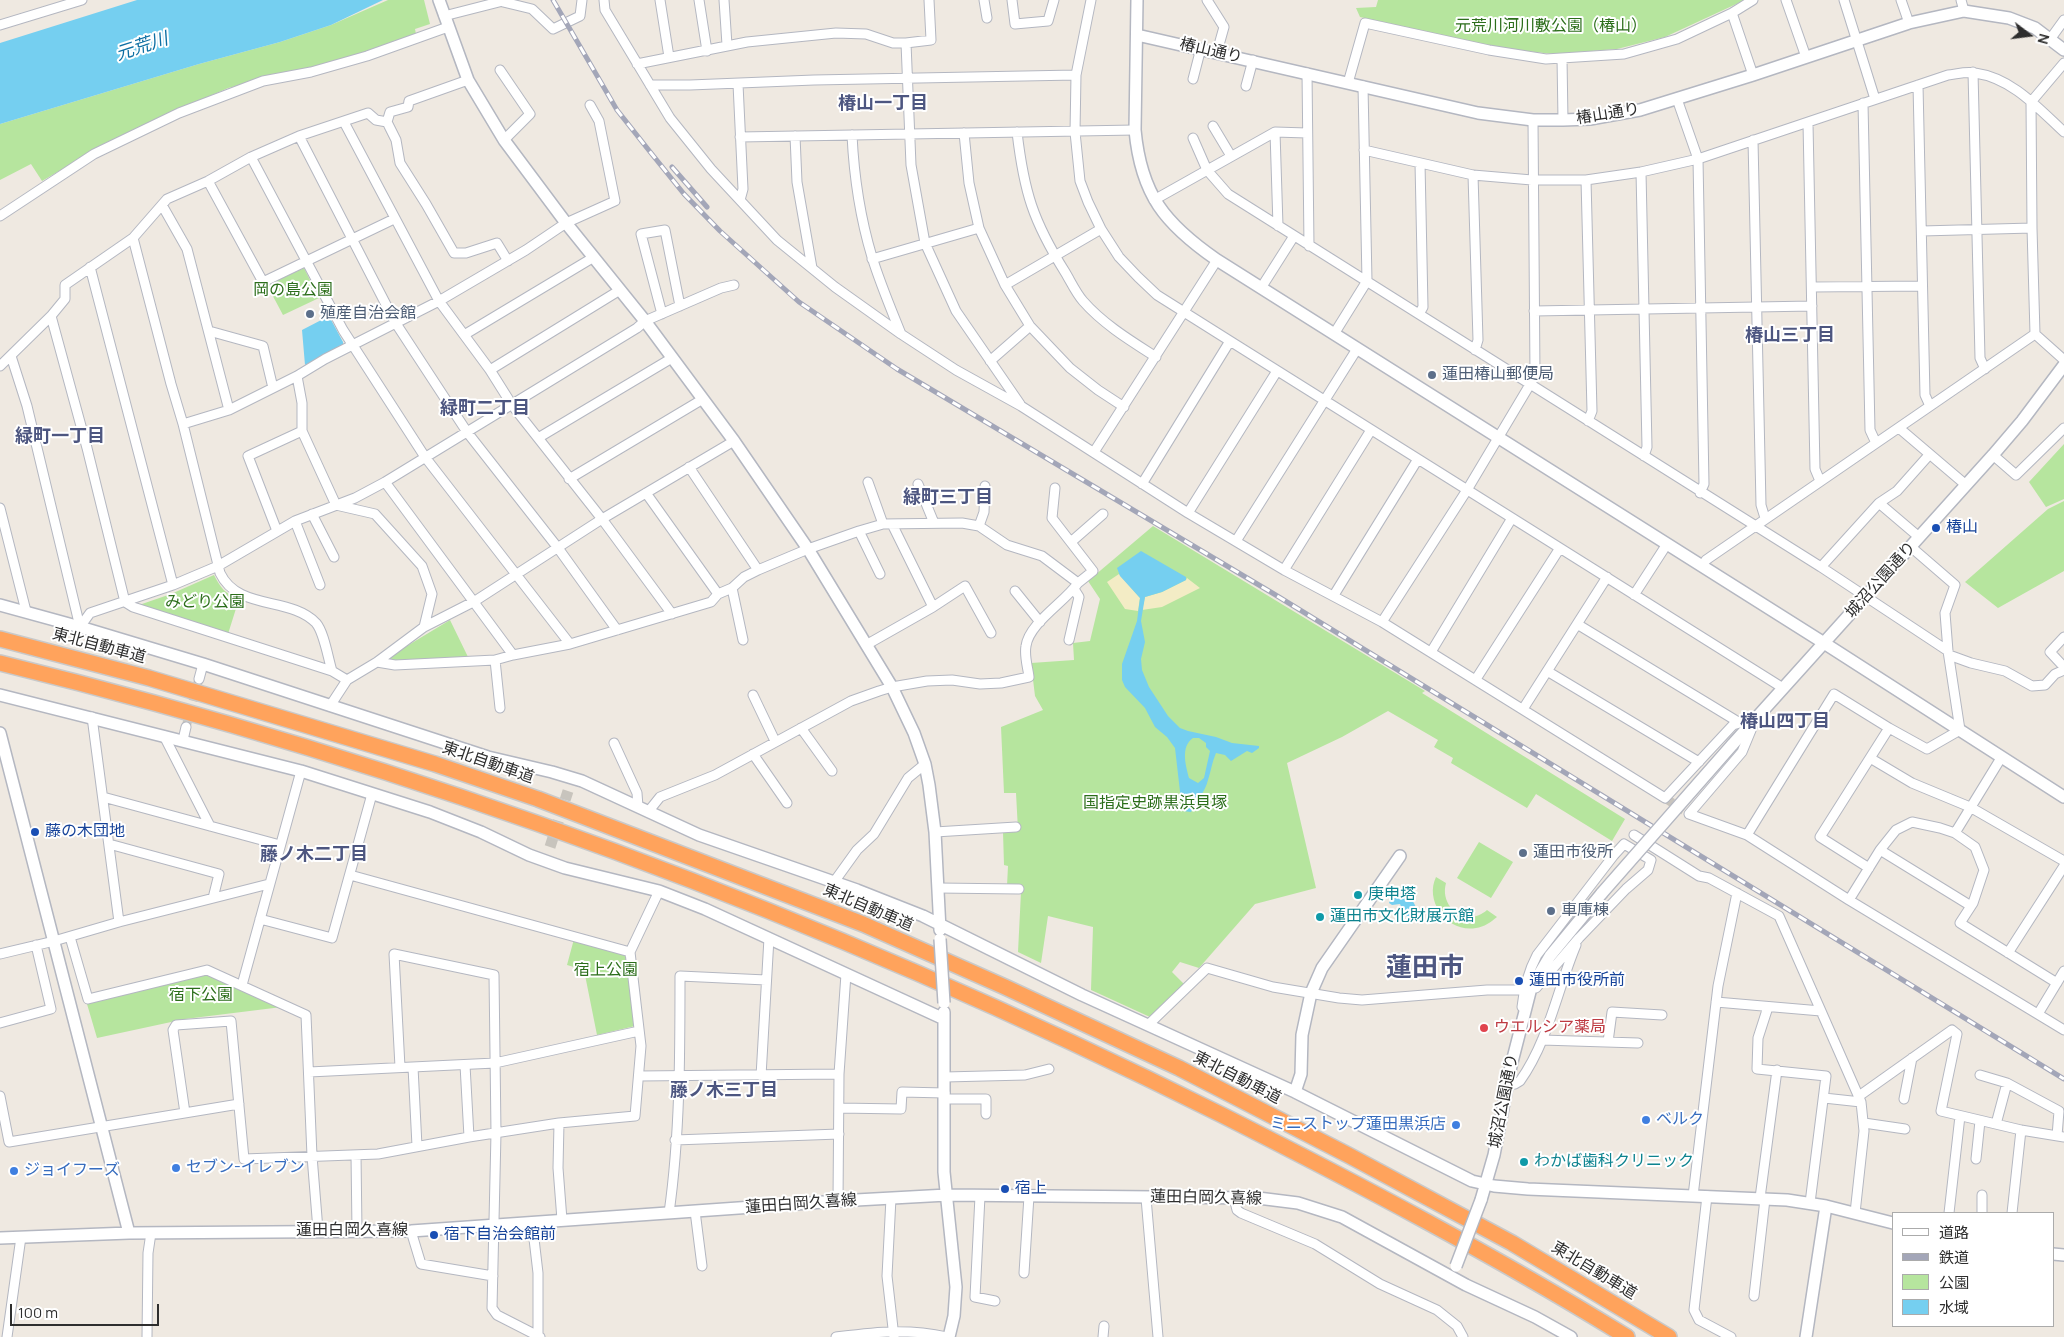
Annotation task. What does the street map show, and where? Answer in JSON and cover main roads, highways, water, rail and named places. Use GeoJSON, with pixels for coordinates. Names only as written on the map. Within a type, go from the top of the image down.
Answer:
{"type":"FeatureCollection","features":[{"type":"Feature","properties":{"kind":"highway","name":"東北自動車道"},"geometry":{"type":"LineString","coordinates":[[0,639],[159,681],[435,764],[538,799],[863,924],[1005,987],[1187,1072],[1350,1156],[1512,1243],[1668,1337]]}},
{"type":"Feature","properties":{"kind":"highway"},"geometry":{"type":"LineString","coordinates":[[0,663],[141,699],[224,723],[438,791],[687,879],[875,954],[1065,1039],[1323,1166],[1496,1260],[1627,1337]]}},
{"type":"Feature","properties":{"kind":"highway"},"geometry":{"type":"LineString","coordinates":[[1631,1314],[1680,1337]]}},
{"type":"Feature","properties":{"kind":"water","name":"元荒川"},"geometry":{"type":"Polygon","coordinates":[[[137,0],[383,0],[331,25],[280,42],[199,64],[0,124],[0,43],[137,0]]]}},
{"type":"Feature","properties":{"kind":"water"},"geometry":{"type":"Polygon","coordinates":[[[329,316],[343,342],[343,346],[305,365],[302,330],[329,316]]]}},
{"type":"Feature","properties":{"kind":"water"},"geometry":{"type":"Polygon","coordinates":[[[1141,551],[1186,577],[1186,580],[1162,592],[1145,597],[1141,621],[1145,642],[1141,659],[1142,670],[1149,687],[1168,716],[1180,728],[1188,731],[1216,737],[1232,743],[1259,746],[1252,753],[1247,751],[1231,761],[1225,755],[1216,753],[1207,784],[1191,812],[1183,811],[1182,809],[1175,748],[1167,737],[1155,727],[1145,708],[1125,687],[1122,680],[1122,664],[1137,621],[1140,598],[1120,576],[1117,568],[1141,551]],[[1193,738],[1186,746],[1185,751],[1189,778],[1198,783],[1204,778],[1210,751],[1206,747],[1206,743],[1199,738],[1193,738]]]}},
{"type":"Feature","properties":{"kind":"water"},"geometry":{"type":"Polygon","coordinates":[[[1405,895],[1415,904],[1416,914],[1414,917],[1405,916],[1400,904],[1392,905],[1389,903],[1391,898],[1405,895]]]}},
{"type":"Feature","properties":{"kind":"tunnel"},"geometry":{"type":"LineString","coordinates":[[186,727],[199,679]]}},
{"type":"Feature","properties":{"kind":"tunnel"},"geometry":{"type":"LineString","coordinates":[[550,847],[568,791]]}},
{"type":"Feature","properties":{"kind":"tunnel"},"geometry":{"type":"LineString","coordinates":[[1665,798],[1689,814]]}},
{"type":"Feature","properties":{"kind":"railway"},"geometry":{"type":"LineString","coordinates":[[553,0],[617,110],[684,194],[720,231],[799,302],[897,369],[1274,594],[2064,1079]]}},
{"type":"Feature","properties":{"kind":"railway"},"geometry":{"type":"LineString","coordinates":[[672,167],[707,207]]}},
{"type":"Feature","properties":{"kind":"place","name":"殖産自治会館"},"geometry":{"type":"Point","coordinates":[310,314]}},
{"type":"Feature","properties":{"kind":"place","name":"蓮田椿山郵便局"},"geometry":{"type":"Point","coordinates":[1432,375]}},
{"type":"Feature","properties":{"kind":"place","name":"椿山"},"geometry":{"type":"Point","coordinates":[1936,528]}},
{"type":"Feature","properties":{"kind":"place","name":"藤の木団地"},"geometry":{"type":"Point","coordinates":[35,832]}},
{"type":"Feature","properties":{"kind":"place","name":"蓮田市役所"},"geometry":{"type":"Point","coordinates":[1523,853]}},
{"type":"Feature","properties":{"kind":"place","name":"庚申塔"},"geometry":{"type":"Point","coordinates":[1358,895]}},
{"type":"Feature","properties":{"kind":"place","name":"車庫棟"},"geometry":{"type":"Point","coordinates":[1551,911]}},
{"type":"Feature","properties":{"kind":"place","name":"蓮田市文化財展示館"},"geometry":{"type":"Point","coordinates":[1320,917]}},
{"type":"Feature","properties":{"kind":"place","name":"蓮田市役所前"},"geometry":{"type":"Point","coordinates":[1519,981]}},
{"type":"Feature","properties":{"kind":"place","name":"ウエルシア薬局"},"geometry":{"type":"Point","coordinates":[1484,1028]}},
{"type":"Feature","properties":{"kind":"place","name":"ベルク"},"geometry":{"type":"Point","coordinates":[1646,1120]}},
{"type":"Feature","properties":{"kind":"place","name":"ミニストップ蓮田黒浜店"},"geometry":{"type":"Point","coordinates":[1456,1125]}},
{"type":"Feature","properties":{"kind":"place","name":"わかば歯科クリニック"},"geometry":{"type":"Point","coordinates":[1524,1162]}},
{"type":"Feature","properties":{"kind":"place","name":"セブン-イレブン"},"geometry":{"type":"Point","coordinates":[176,1168]}},
{"type":"Feature","properties":{"kind":"place","name":"ジョイフーズ"},"geometry":{"type":"Point","coordinates":[14,1171]}},
{"type":"Feature","properties":{"kind":"place","name":"宿上"},"geometry":{"type":"Point","coordinates":[1005,1189]}},
{"type":"Feature","properties":{"kind":"place","name":"宿下自治会館前"},"geometry":{"type":"Point","coordinates":[434,1235]}},
{"type":"Feature","properties":{"kind":"district","name":"椿山一丁目"},"geometry":{"type":"Point","coordinates":[883,104]}},
{"type":"Feature","properties":{"kind":"district","name":"椿山三丁目"},"geometry":{"type":"Point","coordinates":[1790,336]}},
{"type":"Feature","properties":{"kind":"district","name":"緑町二丁目"},"geometry":{"type":"Point","coordinates":[485,409]}},
{"type":"Feature","properties":{"kind":"district","name":"緑町一丁目"},"geometry":{"type":"Point","coordinates":[60,437]}},
{"type":"Feature","properties":{"kind":"district","name":"緑町三丁目"},"geometry":{"type":"Point","coordinates":[948,498]}},
{"type":"Feature","properties":{"kind":"district","name":"椿山四丁目"},"geometry":{"type":"Point","coordinates":[1785,722]}},
{"type":"Feature","properties":{"kind":"district","name":"藤ノ木二丁目"},"geometry":{"type":"Point","coordinates":[314,855]}},
{"type":"Feature","properties":{"kind":"district","name":"蓮田市"},"geometry":{"type":"Point","coordinates":[1425,969]}},
{"type":"Feature","properties":{"kind":"district","name":"藤ノ木三丁目"},"geometry":{"type":"Point","coordinates":[724,1091]}},
{"type":"Feature","properties":{"kind":"park label","name":"元荒川河川敷公園（椿山）"},"geometry":{"type":"Point","coordinates":[1551,27]}},
{"type":"Feature","properties":{"kind":"park label","name":"岡の島公園"},"geometry":{"type":"Point","coordinates":[293,291]}},
{"type":"Feature","properties":{"kind":"park label","name":"みどり公園"},"geometry":{"type":"Point","coordinates":[205,603]}},
{"type":"Feature","properties":{"kind":"park label","name":"国指定史跡黒浜貝塚"},"geometry":{"type":"Point","coordinates":[1155,804]}},
{"type":"Feature","properties":{"kind":"park label","name":"宿上公園"},"geometry":{"type":"Point","coordinates":[606,971]}},
{"type":"Feature","properties":{"kind":"park label","name":"宿下公園"},"geometry":{"type":"Point","coordinates":[201,996]}}]}
